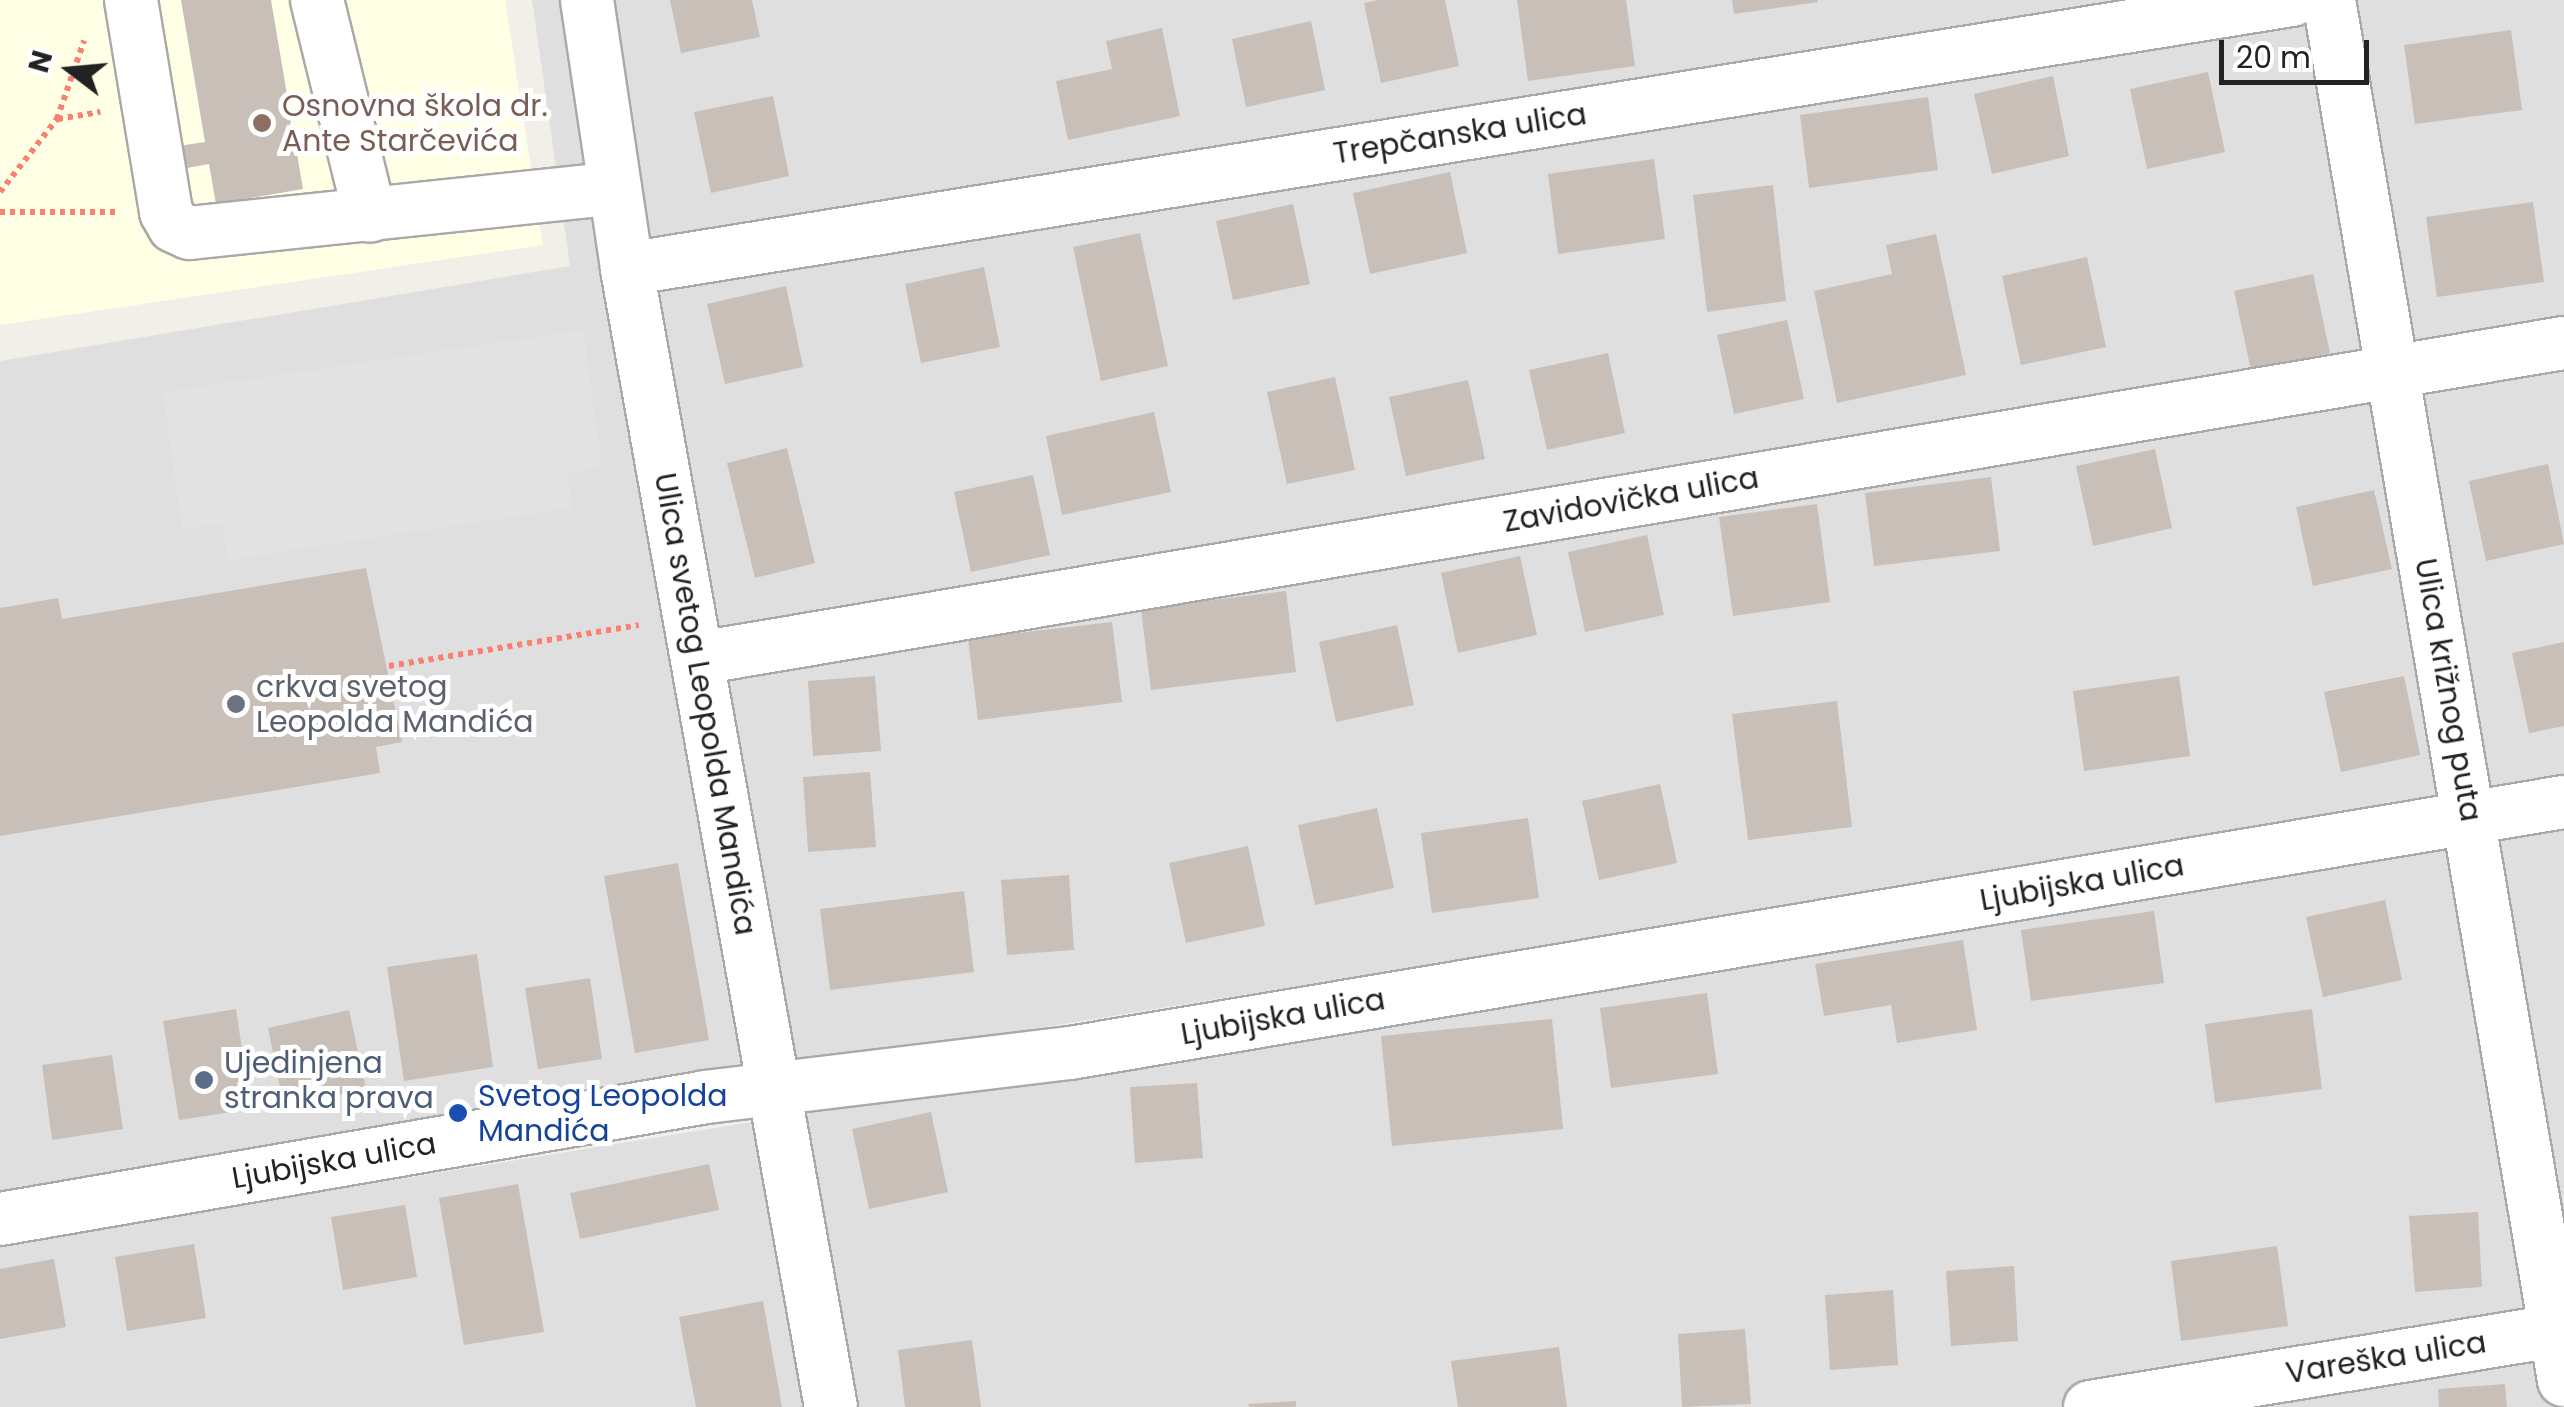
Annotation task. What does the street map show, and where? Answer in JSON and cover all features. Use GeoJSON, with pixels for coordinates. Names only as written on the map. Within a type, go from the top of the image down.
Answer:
{"type":"FeatureCollection","features":[{"type":"Feature","properties":{"kind":"street"},"geometry":{"type":"LineString","coordinates":[[132,0],[166,212],[174,226],[205,236],[615,188]]}},
{"type":"Feature","properties":{"kind":"street"},"geometry":{"type":"LineString","coordinates":[[317,0],[370,216]]}},
{"type":"Feature","properties":{"kind":"street","name":"Ulica svetog Leopolda Mandića"},"geometry":{"type":"LineString","coordinates":[[587,0],[627,269],[831,1407]]}},
{"type":"Feature","properties":{"kind":"street","name":"Trepčanska ulica"},"geometry":{"type":"LineString","coordinates":[[627,269],[2292,0]]}},
{"type":"Feature","properties":{"kind":"street","name":"Ulica križnog puta"},"geometry":{"type":"LineString","coordinates":[[2329,0],[2562,1346]]}},
{"type":"Feature","properties":{"kind":"street","name":"Zavidovička ulica"},"geometry":{"type":"LineString","coordinates":[[699,658],[2564,342]]}},
{"type":"Feature","properties":{"kind":"street","name":"Ljubijska ulica"},"geometry":{"type":"LineString","coordinates":[[0,1219],[774,1087],[1070,1053],[2564,802]]}},
{"type":"Feature","properties":{"kind":"street","name":"Vareška ulica"},"geometry":{"type":"LineString","coordinates":[[2090,1407],[2562,1346]]}},
{"type":"Feature","properties":{"kind":"path"},"geometry":{"type":"LineString","coordinates":[[0,192],[57,119],[86,29]]}},
{"type":"Feature","properties":{"kind":"path"},"geometry":{"type":"LineString","coordinates":[[0,212],[166,212]]}},
{"type":"Feature","properties":{"kind":"path"},"geometry":{"type":"LineString","coordinates":[[389,666],[635,626]]}},
{"type":"Feature","properties":{"kind":"shaded area","name":"Osnovna škola dr. Ante Starčevića"},"geometry":{"type":"Polygon","coordinates":[[[0,0],[505,0],[543,245],[0,325],[0,0]]]}},
{"type":"Feature","properties":{"kind":"shaded area"},"geometry":{"type":"Polygon","coordinates":[[[532,0],[2564,0],[2564,781],[0,1196],[0,361],[570,266],[532,0]]]}},
{"type":"Feature","properties":{"kind":"shaded area"},"geometry":{"type":"Polygon","coordinates":[[[583,330],[602,467],[567,473],[572,508],[228,560],[222,523],[182,529],[163,392],[583,330]]]}},
{"type":"Feature","properties":{"kind":"shaded area"},"geometry":{"type":"Polygon","coordinates":[[[2564,828],[2564,1407],[0,1407],[0,1244],[2564,828]]]}},
{"type":"Feature","properties":{"kind":"building"},"geometry":{"type":"Polygon","coordinates":[[[181,0],[271,0],[303,189],[216,204],[209,164],[176,170],[172,147],[205,142],[181,0]]]}},
{"type":"Feature","properties":{"kind":"building"},"geometry":{"type":"Polygon","coordinates":[[[670,0],[752,0],[760,37],[681,53],[670,0]]]}},
{"type":"Feature","properties":{"kind":"building"},"geometry":{"type":"Polygon","coordinates":[[[1445,0],[1459,66],[1381,83],[1364,3],[1445,0]]]}},
{"type":"Feature","properties":{"kind":"building"},"geometry":{"type":"Polygon","coordinates":[[[1517,0],[1626,0],[1635,66],[1528,81],[1517,0]]]}},
{"type":"Feature","properties":{"kind":"building"},"geometry":{"type":"Polygon","coordinates":[[[1732,0],[1818,0],[1818,2],[1734,14],[1732,0]]]}},
{"type":"Feature","properties":{"kind":"building"},"geometry":{"type":"Polygon","coordinates":[[[1311,21],[1325,90],[1246,107],[1232,39],[1311,21]]]}},
{"type":"Feature","properties":{"kind":"building"},"geometry":{"type":"Polygon","coordinates":[[[1162,28],[1180,116],[1068,140],[1056,81],[1112,69],[1106,41],[1162,28]]]}},
{"type":"Feature","properties":{"kind":"building"},"geometry":{"type":"Polygon","coordinates":[[[2511,30],[2522,110],[2415,124],[2404,45],[2511,30]]]}},
{"type":"Feature","properties":{"kind":"building"},"geometry":{"type":"Polygon","coordinates":[[[2208,72],[2225,152],[2147,169],[2130,89],[2208,72]]]}},
{"type":"Feature","properties":{"kind":"building"},"geometry":{"type":"Polygon","coordinates":[[[2053,76],[2069,156],[1992,174],[1974,94],[2053,76]]]}},
{"type":"Feature","properties":{"kind":"building"},"geometry":{"type":"Polygon","coordinates":[[[773,96],[789,176],[711,193],[694,112],[773,96]]]}},
{"type":"Feature","properties":{"kind":"building"},"geometry":{"type":"Polygon","coordinates":[[[1928,97],[1938,170],[1809,188],[1800,115],[1928,97]]]}},
{"type":"Feature","properties":{"kind":"building"},"geometry":{"type":"Polygon","coordinates":[[[1654,159],[1665,239],[1558,254],[1548,174],[1654,159]]]}},
{"type":"Feature","properties":{"kind":"building"},"geometry":{"type":"Polygon","coordinates":[[[1450,172],[1467,253],[1370,274],[1353,193],[1450,172]]]}},
{"type":"Feature","properties":{"kind":"building"},"geometry":{"type":"Polygon","coordinates":[[[1773,185],[1786,301],[1707,312],[1693,195],[1773,185]]]}},
{"type":"Feature","properties":{"kind":"building"},"geometry":{"type":"Polygon","coordinates":[[[2533,202],[2544,282],[2437,297],[2426,217],[2533,202]]]}},
{"type":"Feature","properties":{"kind":"building"},"geometry":{"type":"Polygon","coordinates":[[[1293,204],[1310,284],[1233,300],[1216,221],[1293,204]]]}},
{"type":"Feature","properties":{"kind":"building"},"geometry":{"type":"Polygon","coordinates":[[[1140,233],[1168,366],[1101,381],[1073,247],[1140,233]]]}},
{"type":"Feature","properties":{"kind":"building"},"geometry":{"type":"Polygon","coordinates":[[[1936,234],[1966,375],[1837,403],[1814,291],[1892,274],[1886,245],[1936,234]]]}},
{"type":"Feature","properties":{"kind":"building"},"geometry":{"type":"Polygon","coordinates":[[[2087,257],[2106,347],[2021,365],[2002,276],[2087,257]]]}},
{"type":"Feature","properties":{"kind":"building"},"geometry":{"type":"Polygon","coordinates":[[[984,267],[1000,347],[921,363],[905,284],[984,267]]]}},
{"type":"Feature","properties":{"kind":"building"},"geometry":{"type":"Polygon","coordinates":[[[2313,274],[2330,353],[2251,370],[2234,291],[2313,274]]]}},
{"type":"Feature","properties":{"kind":"building"},"geometry":{"type":"Polygon","coordinates":[[[786,286],[803,367],[725,384],[707,304],[786,286]]]}},
{"type":"Feature","properties":{"kind":"building"},"geometry":{"type":"Polygon","coordinates":[[[1787,320],[1804,399],[1734,414],[1717,335],[1787,320]]]}},
{"type":"Feature","properties":{"kind":"building"},"geometry":{"type":"Polygon","coordinates":[[[1608,353],[1625,433],[1547,450],[1529,370],[1608,353]]]}},
{"type":"Feature","properties":{"kind":"building"},"geometry":{"type":"Polygon","coordinates":[[[1335,377],[1355,470],[1287,484],[1267,392],[1335,377]]]}},
{"type":"Feature","properties":{"kind":"building"},"geometry":{"type":"Polygon","coordinates":[[[1468,380],[1485,459],[1406,476],[1389,397],[1468,380]]]}},
{"type":"Feature","properties":{"kind":"building"},"geometry":{"type":"Polygon","coordinates":[[[1154,412],[1171,492],[1062,515],[1046,436],[1154,412]]]}},
{"type":"Feature","properties":{"kind":"building"},"geometry":{"type":"Polygon","coordinates":[[[787,448],[815,563],[755,578],[727,463],[787,448]]]}},
{"type":"Feature","properties":{"kind":"building"},"geometry":{"type":"Polygon","coordinates":[[[2155,449],[2172,528],[2093,546],[2076,466],[2155,449]]]}},
{"type":"Feature","properties":{"kind":"building"},"geometry":{"type":"Polygon","coordinates":[[[2548,464],[2564,544],[2486,561],[2469,481],[2548,464]]]}},
{"type":"Feature","properties":{"kind":"building"},"geometry":{"type":"Polygon","coordinates":[[[1033,475],[1050,555],[971,572],[954,492],[1033,475]]]}},
{"type":"Feature","properties":{"kind":"building"},"geometry":{"type":"Polygon","coordinates":[[[1991,477],[2000,551],[1874,566],[1865,493],[1991,477]]]}},
{"type":"Feature","properties":{"kind":"building"},"geometry":{"type":"Polygon","coordinates":[[[2374,490],[2392,569],[2313,586],[2296,507],[2374,490]]]}},
{"type":"Feature","properties":{"kind":"building"},"geometry":{"type":"Polygon","coordinates":[[[1817,504],[1830,602],[1733,616],[1719,517],[1817,504]]]}},
{"type":"Feature","properties":{"kind":"building"},"geometry":{"type":"Polygon","coordinates":[[[1647,535],[1664,615],[1585,632],[1568,552],[1647,535]]]}},
{"type":"Feature","properties":{"kind":"building"},"geometry":{"type":"Polygon","coordinates":[[[1520,556],[1537,635],[1458,653],[1441,573],[1520,556]]]}},
{"type":"Feature","properties":{"kind":"building","name":"crkva svetog Leopolda Mandića"},"geometry":{"type":"Polygon","coordinates":[[[366,568],[402,742],[376,747],[380,773],[0,836],[0,608],[58,598],[62,619],[366,568]]]}},
{"type":"Feature","properties":{"kind":"building"},"geometry":{"type":"Polygon","coordinates":[[[1286,591],[1296,672],[1151,690],[1141,609],[1286,591]]]}},
{"type":"Feature","properties":{"kind":"building"},"geometry":{"type":"Polygon","coordinates":[[[1112,622],[1122,702],[978,720],[968,639],[1112,622]]]}},
{"type":"Feature","properties":{"kind":"building"},"geometry":{"type":"Polygon","coordinates":[[[1397,625],[1414,705],[1336,722],[1319,642],[1397,625]]]}},
{"type":"Feature","properties":{"kind":"building"},"geometry":{"type":"Polygon","coordinates":[[[2564,642],[2564,726],[2529,733],[2512,653],[2564,642]]]}},
{"type":"Feature","properties":{"kind":"building"},"geometry":{"type":"Polygon","coordinates":[[[875,676],[881,751],[813,756],[808,681],[875,676]]]}},
{"type":"Feature","properties":{"kind":"building"},"geometry":{"type":"Polygon","coordinates":[[[2179,676],[2190,756],[2084,771],[2073,691],[2179,676]]]}},
{"type":"Feature","properties":{"kind":"building"},"geometry":{"type":"Polygon","coordinates":[[[2404,676],[2420,755],[2341,772],[2324,692],[2404,676]]]}},
{"type":"Feature","properties":{"kind":"building"},"geometry":{"type":"Polygon","coordinates":[[[1837,701],[1852,827],[1748,840],[1732,714],[1837,701]]]}},
{"type":"Feature","properties":{"kind":"building"},"geometry":{"type":"Polygon","coordinates":[[[870,772],[876,847],[808,852],[803,777],[870,772]]]}},
{"type":"Feature","properties":{"kind":"building"},"geometry":{"type":"Polygon","coordinates":[[[1660,784],[1677,863],[1599,880],[1582,801],[1660,784]]]}},
{"type":"Feature","properties":{"kind":"building"},"geometry":{"type":"Polygon","coordinates":[[[1377,808],[1394,888],[1315,905],[1298,825],[1377,808]]]}},
{"type":"Feature","properties":{"kind":"building"},"geometry":{"type":"Polygon","coordinates":[[[1528,818],[1539,898],[1432,913],[1421,833],[1528,818]]]}},
{"type":"Feature","properties":{"kind":"building"},"geometry":{"type":"Polygon","coordinates":[[[1248,846],[1265,926],[1186,943],[1169,863],[1248,846]]]}},
{"type":"Feature","properties":{"kind":"building"},"geometry":{"type":"Polygon","coordinates":[[[678,863],[709,1040],[635,1053],[604,876],[678,863]]]}},
{"type":"Feature","properties":{"kind":"building"},"geometry":{"type":"Polygon","coordinates":[[[1069,875],[1074,950],[1007,955],[1001,880],[1069,875]]]}},
{"type":"Feature","properties":{"kind":"building"},"geometry":{"type":"Polygon","coordinates":[[[964,891],[974,972],[830,990],[820,909],[964,891]]]}},
{"type":"Feature","properties":{"kind":"building"},"geometry":{"type":"Polygon","coordinates":[[[2385,900],[2402,980],[2323,997],[2306,917],[2385,900]]]}},
{"type":"Feature","properties":{"kind":"building"},"geometry":{"type":"Polygon","coordinates":[[[2154,911],[2164,983],[2031,1001],[2021,930],[2154,911]]]}},
{"type":"Feature","properties":{"kind":"building"},"geometry":{"type":"Polygon","coordinates":[[[1963,940],[1977,1030],[1897,1043],[1891,1005],[1824,1016],[1815,964],[1963,940]]]}},
{"type":"Feature","properties":{"kind":"building"},"geometry":{"type":"Polygon","coordinates":[[[477,954],[493,1067],[404,1081],[387,967],[477,954]]]}},
{"type":"Feature","properties":{"kind":"building"},"geometry":{"type":"Polygon","coordinates":[[[590,978],[602,1059],[538,1069],[525,988],[590,978]]]}},
{"type":"Feature","properties":{"kind":"building"},"geometry":{"type":"Polygon","coordinates":[[[1707,993],[1718,1074],[1611,1088],[1600,1008],[1707,993]]]}},
{"type":"Feature","properties":{"kind":"building"},"geometry":{"type":"Polygon","coordinates":[[[236,1009],[251,1109],[179,1120],[163,1021],[236,1009]]]}},
{"type":"Feature","properties":{"kind":"building"},"geometry":{"type":"Polygon","coordinates":[[[2312,1009],[2322,1089],[2215,1103],[2205,1024],[2312,1009]]]}},
{"type":"Feature","properties":{"kind":"building"},"geometry":{"type":"Polygon","coordinates":[[[349,1010],[366,1089],[284,1107],[268,1028],[349,1010]]]}},
{"type":"Feature","properties":{"kind":"building"},"geometry":{"type":"Polygon","coordinates":[[[1552,1019],[1563,1129],[1392,1146],[1381,1036],[1552,1019]]]}},
{"type":"Feature","properties":{"kind":"building"},"geometry":{"type":"Polygon","coordinates":[[[112,1055],[123,1129],[52,1140],[42,1065],[112,1055]]]}},
{"type":"Feature","properties":{"kind":"building"},"geometry":{"type":"Polygon","coordinates":[[[1197,1083],[1203,1158],[1135,1163],[1130,1087],[1197,1083]]]}},
{"type":"Feature","properties":{"kind":"building"},"geometry":{"type":"Polygon","coordinates":[[[931,1112],[948,1192],[869,1209],[852,1129],[931,1112]]]}},
{"type":"Feature","properties":{"kind":"building"},"geometry":{"type":"Polygon","coordinates":[[[709,1164],[719,1210],[580,1239],[570,1193],[709,1164]]]}},
{"type":"Feature","properties":{"kind":"building"},"geometry":{"type":"Polygon","coordinates":[[[518,1184],[544,1332],[464,1345],[439,1198],[518,1184]]]}},
{"type":"Feature","properties":{"kind":"building"},"geometry":{"type":"Polygon","coordinates":[[[405,1205],[417,1277],[343,1290],[331,1217],[405,1205]]]}},
{"type":"Feature","properties":{"kind":"building"},"geometry":{"type":"Polygon","coordinates":[[[2478,1212],[2482,1287],[2415,1292],[2409,1216],[2478,1212]]]}},
{"type":"Feature","properties":{"kind":"building"},"geometry":{"type":"Polygon","coordinates":[[[194,1244],[206,1318],[127,1331],[115,1257],[194,1244]]]}},
{"type":"Feature","properties":{"kind":"building"},"geometry":{"type":"Polygon","coordinates":[[[2277,1246],[2288,1326],[2181,1341],[2171,1261],[2277,1246]]]}},
{"type":"Feature","properties":{"kind":"building"},"geometry":{"type":"Polygon","coordinates":[[[54,1259],[66,1327],[0,1339],[0,1269],[54,1259]]]}},
{"type":"Feature","properties":{"kind":"building"},"geometry":{"type":"Polygon","coordinates":[[[2014,1266],[2018,1341],[1951,1346],[1946,1271],[2014,1266]]]}},
{"type":"Feature","properties":{"kind":"building"},"geometry":{"type":"Polygon","coordinates":[[[1893,1290],[1898,1365],[1830,1370],[1825,1295],[1893,1290]]]}},
{"type":"Feature","properties":{"kind":"building"},"geometry":{"type":"Polygon","coordinates":[[[763,1301],[782,1407],[696,1407],[679,1317],[763,1301]]]}},
{"type":"Feature","properties":{"kind":"building"},"geometry":{"type":"Polygon","coordinates":[[[1745,1329],[1751,1404],[1682,1407],[1678,1334],[1745,1329]]]}},
{"type":"Feature","properties":{"kind":"building"},"geometry":{"type":"Polygon","coordinates":[[[972,1340],[981,1407],[905,1407],[898,1350],[972,1340]]]}},
{"type":"Feature","properties":{"kind":"building"},"geometry":{"type":"Polygon","coordinates":[[[1559,1347],[1567,1407],[1458,1407],[1451,1361],[1559,1347]]]}},
{"type":"Feature","properties":{"kind":"building"},"geometry":{"type":"Polygon","coordinates":[[[2505,1384],[2507,1407],[2439,1407],[2438,1389],[2505,1384]]]}},
{"type":"Feature","properties":{"kind":"building"},"geometry":{"type":"Polygon","coordinates":[[[1296,1401],[1296,1407],[1248,1404],[1296,1401]]]}},
{"type":"Feature","properties":{"kind":"place","name":"Osnovna škola dr. Ante Starčevića"},"geometry":{"type":"Point","coordinates":[262,123]}},
{"type":"Feature","properties":{"kind":"place","name":"crkva svetog Leopolda Mandića"},"geometry":{"type":"Point","coordinates":[236,704]}},
{"type":"Feature","properties":{"kind":"place","name":"Ujedinjena stranka prava"},"geometry":{"type":"Point","coordinates":[204,1080]}},
{"type":"Feature","properties":{"kind":"place","name":"Svetog Leopolda Mandića"},"geometry":{"type":"Point","coordinates":[458,1113]}}]}
